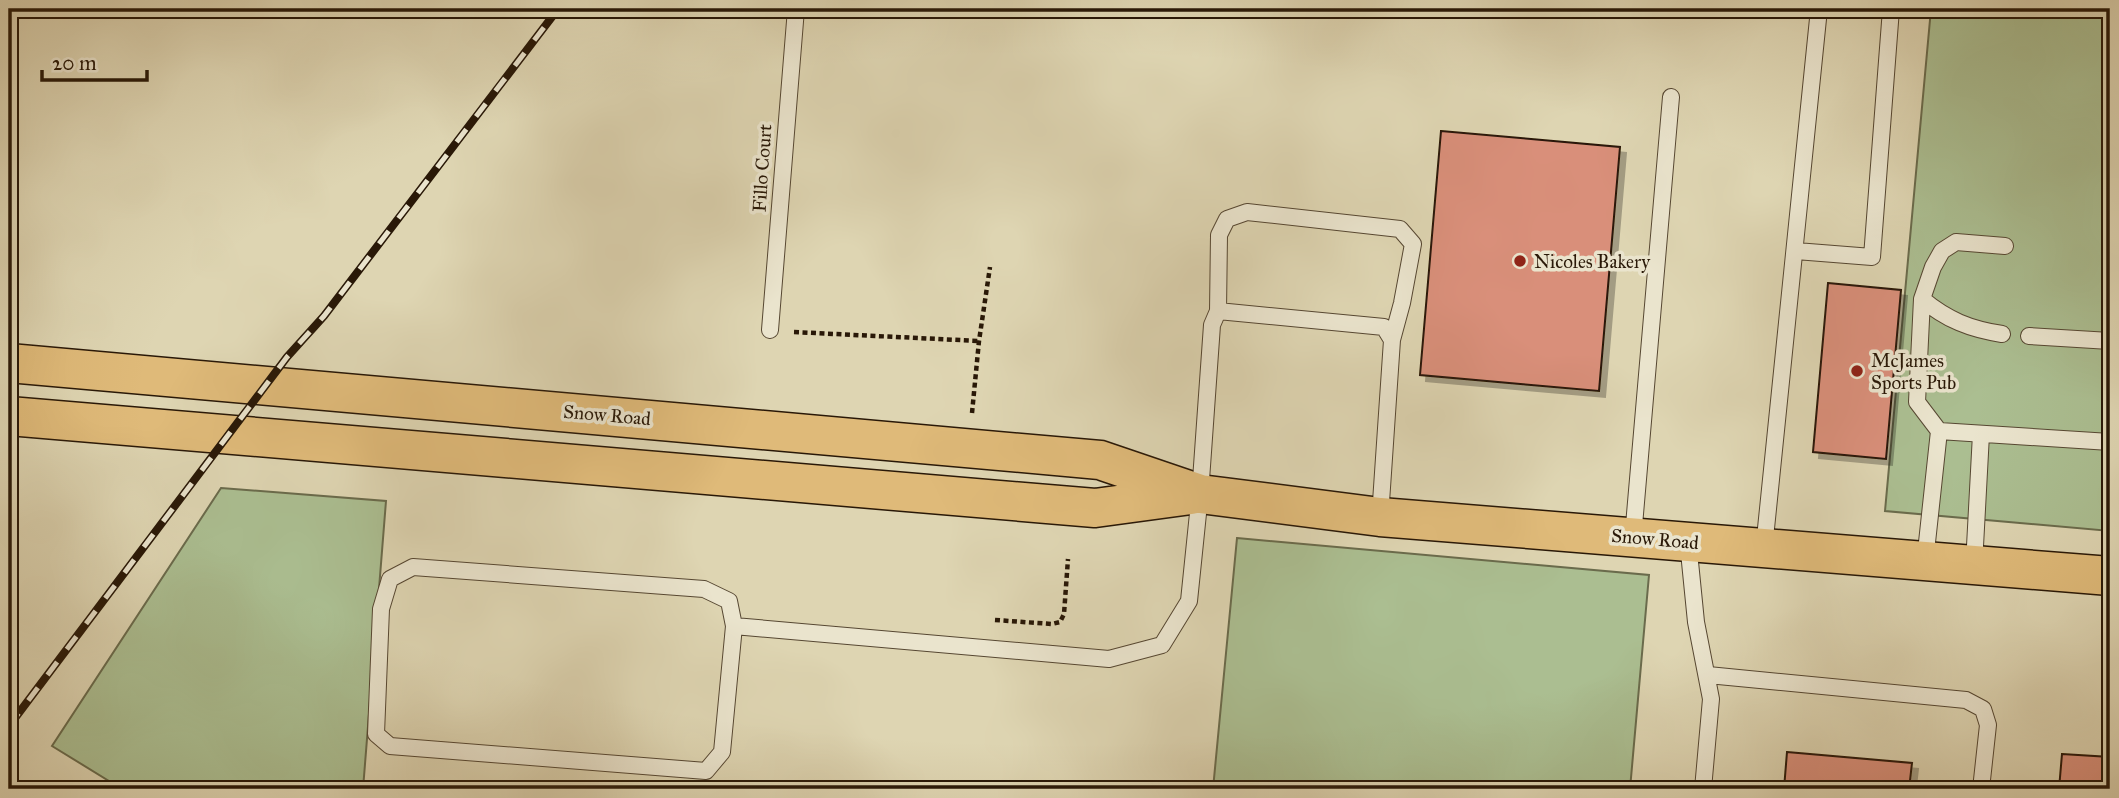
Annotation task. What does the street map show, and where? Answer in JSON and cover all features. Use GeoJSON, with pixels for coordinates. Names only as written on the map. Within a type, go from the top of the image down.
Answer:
{"type":"FeatureCollection","features":[{"type":"Feature","properties":{"kind":"main road","name":"Snow Road"},"geometry":{"type":"LineString","coordinates":[[9,363],[1100,460],[1200,494],[1380,517],[2110,576]]}},
{"type":"Feature","properties":{"kind":"main road","name":"Snow Road"},"geometry":{"type":"LineString","coordinates":[[9,416],[1095,508],[1200,494]]}},
{"type":"Feature","properties":{"kind":"lane","name":"Fillo Court"},"geometry":{"type":"LineString","coordinates":[[770,330],[796,9]]}},
{"type":"Feature","properties":{"kind":"lane"},"geometry":{"type":"LineString","coordinates":[[1763,548],[1796,251],[1819,9]]}},
{"type":"Feature","properties":{"kind":"lane"},"geometry":{"type":"LineString","coordinates":[[1796,251],[1872,257],[1891,9]]}},
{"type":"Feature","properties":{"kind":"lane"},"geometry":{"type":"LineString","coordinates":[[1633,537],[1671,97]]}},
{"type":"Feature","properties":{"kind":"lane"},"geometry":{"type":"LineString","coordinates":[[734,626],[1109,659],[1162,645],[1188,601],[1200,494],[1212,325],[1218,311],[1219,236],[1227,219],[1247,212],[1401,229],[1413,244],[1392,340],[1380,517]]}},
{"type":"Feature","properties":{"kind":"lane"},"geometry":{"type":"LineString","coordinates":[[1925,561],[1939,431],[1917,402],[1922,299],[1942,251],[1956,242],[2005,246]]}},
{"type":"Feature","properties":{"kind":"lane"},"geometry":{"type":"LineString","coordinates":[[1922,299],[1939,313],[1968,328],[2002,334]]}},
{"type":"Feature","properties":{"kind":"lane"},"geometry":{"type":"LineString","coordinates":[[1218,311],[1384,327],[1392,340]]}},
{"type":"Feature","properties":{"kind":"lane"},"geometry":{"type":"LineString","coordinates":[[2029,335],[2110,341]]}},
{"type":"Feature","properties":{"kind":"lane"},"geometry":{"type":"LineString","coordinates":[[1939,431],[2110,442]]}},
{"type":"Feature","properties":{"kind":"lane"},"geometry":{"type":"LineString","coordinates":[[1973,565],[1981,434]]}},
{"type":"Feature","properties":{"kind":"lane"},"geometry":{"type":"LineString","coordinates":[[1688,542],[1696,622],[1708,675],[1710,699],[1703,789]]}},
{"type":"Feature","properties":{"kind":"lane"},"geometry":{"type":"LineString","coordinates":[[413,567],[704,589],[729,601],[734,626],[722,752],[706,771],[390,746],[376,733],[381,609],[390,579],[413,567]]}},
{"type":"Feature","properties":{"kind":"lane"},"geometry":{"type":"LineString","coordinates":[[1708,675],[1966,700],[1983,709],[1988,725],[1981,789]]}},
{"type":"Feature","properties":{"kind":"path"},"geometry":{"type":"LineString","coordinates":[[972,424],[979,341],[990,267]]}},
{"type":"Feature","properties":{"kind":"path"},"geometry":{"type":"LineString","coordinates":[[770,330],[979,341]]}},
{"type":"Feature","properties":{"kind":"path"},"geometry":{"type":"LineString","coordinates":[[985,619],[1052,624],[1060,622],[1064,614],[1068,559]]}},
{"type":"Feature","properties":{"kind":"green space"},"geometry":{"type":"Polygon","coordinates":[[[1931,9],[2110,9],[2110,531],[1885,511],[1931,9]]]}},
{"type":"Feature","properties":{"kind":"green space"},"geometry":{"type":"Polygon","coordinates":[[[221,488],[386,501],[363,789],[122,789],[52,746],[221,488]]]}},
{"type":"Feature","properties":{"kind":"green space"},"geometry":{"type":"Polygon","coordinates":[[[1237,538],[1649,575],[1630,789],[1213,789],[1237,538]]]}},
{"type":"Feature","properties":{"kind":"building","name":"Nicoles Bakery"},"geometry":{"type":"Polygon","coordinates":[[[1441,131],[1620,147],[1599,391],[1420,375],[1441,131]]]}},
{"type":"Feature","properties":{"kind":"building","name":"McJames Sports Pub"},"geometry":{"type":"Polygon","coordinates":[[[1828,283],[1901,290],[1886,459],[1813,452],[1828,283]]]}},
{"type":"Feature","properties":{"kind":"building"},"geometry":{"type":"Polygon","coordinates":[[[1787,752],[1912,763],[1909,789],[1784,789],[1787,752]]]}},
{"type":"Feature","properties":{"kind":"building"},"geometry":{"type":"Polygon","coordinates":[[[2062,754],[2110,757],[2110,789],[2059,789],[2062,754]]]}},
{"type":"Feature","properties":{"kind":"railway"},"geometry":{"type":"LineString","coordinates":[[9,726],[287,357],[324,316],[558,9]]}},
{"type":"Feature","properties":{"kind":"place","name":"Nicoles Bakery"},"geometry":{"type":"Point","coordinates":[1520,261]}},
{"type":"Feature","properties":{"kind":"place","name":"McJames Sports Pub"},"geometry":{"type":"Point","coordinates":[1857,371]}}]}
